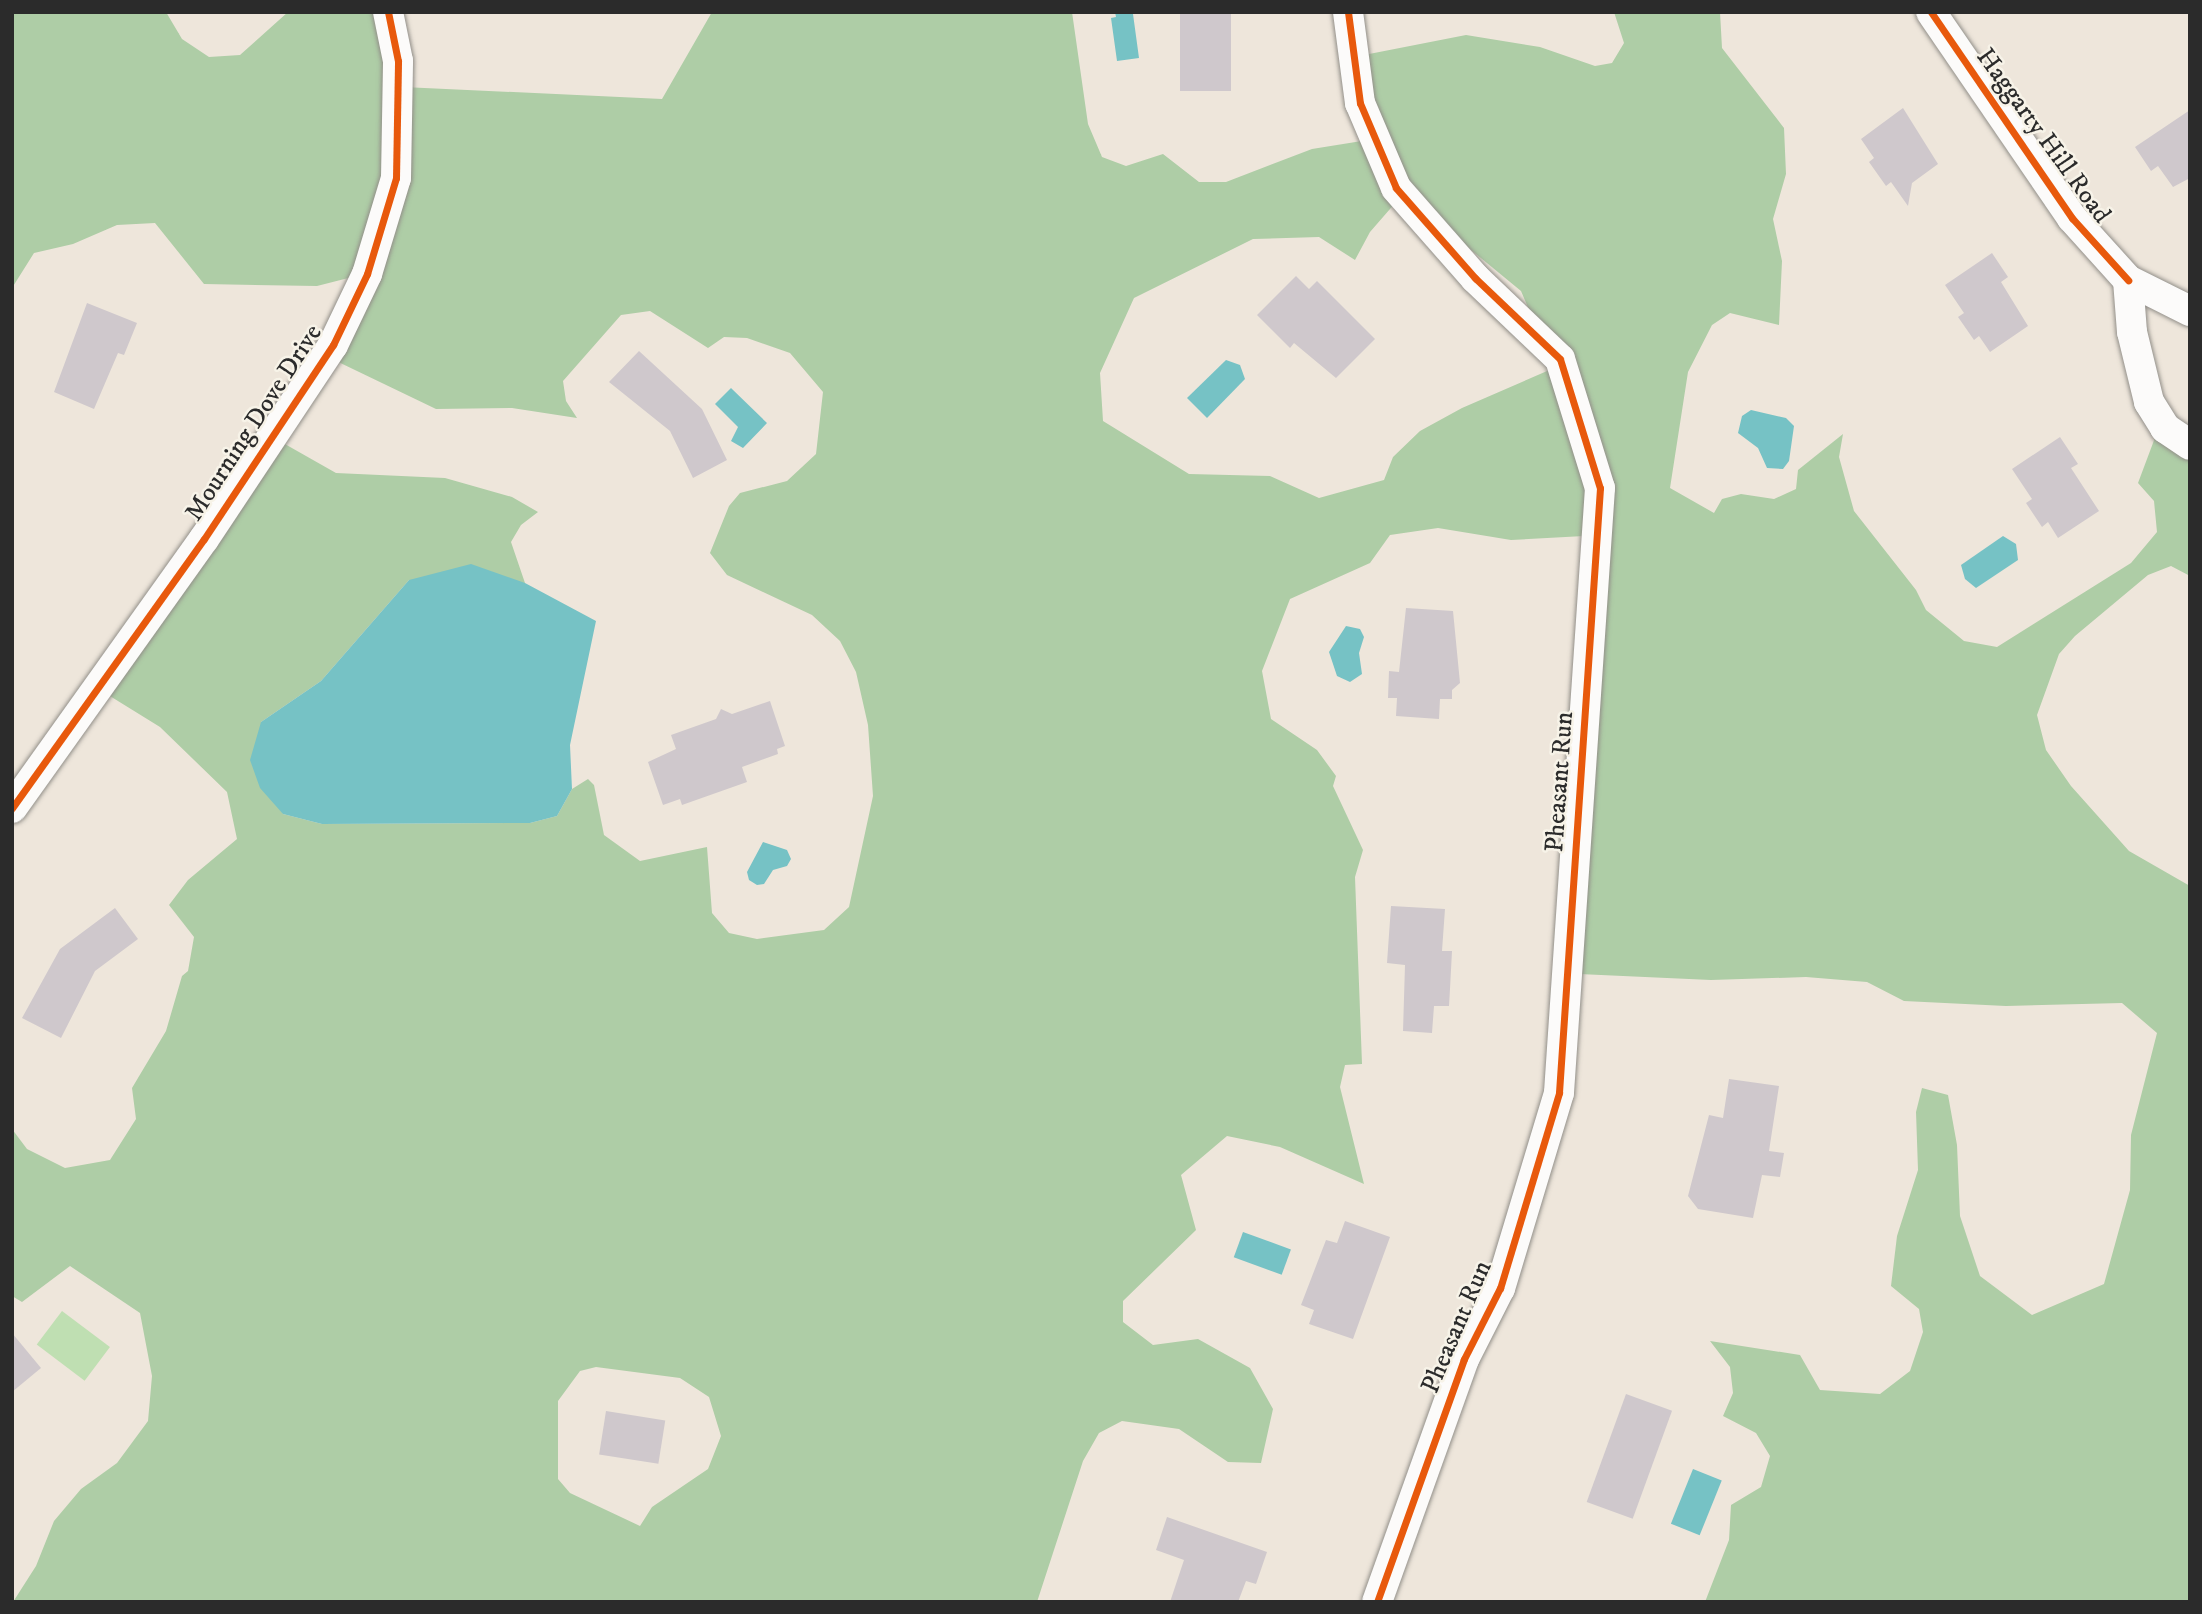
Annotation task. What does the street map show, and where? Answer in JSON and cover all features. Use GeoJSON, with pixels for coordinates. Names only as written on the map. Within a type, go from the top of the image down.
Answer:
{"type":"FeatureCollection","features":[{"type":"Feature","properties":{"kind":"street","name":"Mourning Dove Drive"},"geometry":{"type":"LineString","coordinates":[[12,808],[211,528],[333,345],[367,274],[396,178],[399,73],[388,12]]}},
{"type":"Feature","properties":{"kind":"street","name":"Pheasant Run"},"geometry":{"type":"LineString","coordinates":[[1348,12],[1360,103],[1396,188],[1475,278],[1560,359],[1600,488],[1559,1093],[1500,1288],[1464,1359],[1377,1602]]}},
{"type":"Feature","properties":{"kind":"street","name":"Haggarty Hill Road"},"geometry":{"type":"LineString","coordinates":[[1931,12],[2072,218],[2128,280],[2190,311]]}},
{"type":"Feature","properties":{"kind":"street"},"geometry":{"type":"LineString","coordinates":[[2128,280],[2132,332],[2149,402],[2165,428],[2190,445]]}},
{"type":"Feature","properties":{"kind":"green space"},"geometry":{"type":"Polygon","coordinates":[[[12,12],[166,12],[182,39],[209,57],[240,55],[288,12],[393,12],[403,87],[662,99],[712,12],[1072,12],[1088,124],[1102,157],[1126,166],[1163,154],[1199,182],[1226,182],[1312,149],[1368,140],[1364,55],[1466,35],[1540,47],[1595,66],[1612,63],[1624,43],[1614,12],[1720,12],[1722,48],[1784,128],[1786,174],[1773,219],[1782,261],[1779,325],[1730,313],[1712,325],[1688,372],[1670,488],[1714,513],[1722,499],[1741,494],[1774,499],[1796,489],[1798,470],[1843,434],[1839,457],[1854,511],[1916,590],[1926,610],[1964,641],[1997,647],[2131,563],[2157,532],[2154,501],[2138,483],[2159,427],[2190,434],[2190,576],[2171,566],[2148,575],[2075,636],[2059,654],[2037,715],[2046,750],[2071,786],[2129,851],[2190,886],[2190,1602],[1705,1602],[1729,1540],[1731,1505],[1761,1487],[1770,1456],[1756,1433],[1723,1416],[1733,1393],[1730,1367],[1710,1341],[1800,1355],[1820,1390],[1880,1394],[1910,1371],[1923,1332],[1919,1309],[1891,1286],[1897,1236],[1918,1170],[1916,1112],[1922,1088],[1948,1095],[1957,1145],[1960,1216],[1980,1276],[2032,1315],[2104,1284],[2130,1190],[2131,1135],[2157,1033],[2122,1003],[2006,1006],[1904,1001],[1867,982],[1806,977],[1711,980],[1579,974],[1584,536],[1511,540],[1438,528],[1390,535],[1370,563],[1290,599],[1262,671],[1271,719],[1317,750],[1336,776],[1333,786],[1363,850],[1355,877],[1362,1064],[1345,1065],[1340,1087],[1364,1184],[1280,1147],[1227,1136],[1181,1175],[1196,1230],[1123,1301],[1123,1322],[1153,1345],[1198,1339],[1250,1368],[1273,1409],[1261,1463],[1228,1462],[1179,1429],[1122,1421],[1099,1433],[1083,1461],[1037,1602],[13,1602],[36,1566],[54,1521],[81,1489],[117,1463],[148,1421],[152,1376],[140,1313],[70,1266],[22,1302],[12,1296],[12,1129],[27,1149],[65,1168],[110,1160],[136,1119],[132,1088],[166,1031],[182,976],[188,971],[194,937],[169,905],[188,880],[237,839],[227,792],[160,727],[105,693],[276,439],[336,473],[445,478],[512,497],[538,512],[521,525],[511,542],[525,583],[409,580],[321,681],[261,722],[283,814],[322,824],[530,823],[557,816],[572,789],[588,779],[594,785],[604,835],[640,861],[707,847],[712,913],[729,933],[757,939],[824,930],[849,907],[873,796],[868,725],[856,672],[840,641],[812,615],[727,575],[710,553],[729,506],[740,493],[787,481],[816,454],[823,392],[790,353],[747,338],[724,337],[708,348],[650,311],[621,315],[563,381],[566,401],[577,418],[512,408],[436,409],[330,358],[364,274],[317,286],[204,284],[155,223],[117,225],[73,244],[34,253],[12,288],[12,12]],[[1403,194],[1370,232],[1355,260],[1319,237],[1253,239],[1134,298],[1100,373],[1103,421],[1189,474],[1270,476],[1319,498],[1384,480],[1393,457],[1420,431],[1462,408],[1554,368],[1521,291],[1403,194]],[[596,1367],[580,1371],[558,1401],[558,1479],[570,1493],[640,1526],[652,1507],[708,1469],[721,1436],[709,1397],[680,1378],[596,1367]]]}},
{"type":"Feature","properties":{"kind":"green space"},"geometry":{"type":"Polygon","coordinates":[[[62,1311],[110,1347],[85,1381],[37,1345],[62,1311]]]}},
{"type":"Feature","properties":{"kind":"water"},"geometry":{"type":"Polygon","coordinates":[[[1115,12],[1133,14],[1139,58],[1117,61],[1111,18],[1116,17],[1115,12]]]}},
{"type":"Feature","properties":{"kind":"water"},"geometry":{"type":"Polygon","coordinates":[[[1226,360],[1240,365],[1245,379],[1207,418],[1187,398],[1226,360]]]}},
{"type":"Feature","properties":{"kind":"water"},"geometry":{"type":"Polygon","coordinates":[[[731,388],[767,423],[743,448],[731,441],[738,427],[715,404],[731,388]]]}},
{"type":"Feature","properties":{"kind":"water"},"geometry":{"type":"Polygon","coordinates":[[[1751,410],[1786,418],[1794,426],[1789,461],[1783,469],[1767,468],[1758,448],[1738,433],[1742,416],[1751,410]]]}},
{"type":"Feature","properties":{"kind":"water"},"geometry":{"type":"Polygon","coordinates":[[[2003,536],[2016,544],[2018,560],[1976,588],[1965,579],[1961,565],[2003,536]]]}},
{"type":"Feature","properties":{"kind":"water"},"geometry":{"type":"Polygon","coordinates":[[[471,564],[525,583],[596,621],[570,745],[572,789],[557,816],[530,823],[322,824],[283,814],[260,788],[250,760],[261,722],[321,681],[409,580],[471,564]]]}},
{"type":"Feature","properties":{"kind":"water"},"geometry":{"type":"Polygon","coordinates":[[[1346,626],[1360,629],[1364,637],[1359,653],[1362,674],[1350,682],[1337,676],[1329,652],[1346,626]]]}},
{"type":"Feature","properties":{"kind":"water"},"geometry":{"type":"Polygon","coordinates":[[[763,842],[787,850],[791,859],[787,866],[773,870],[764,884],[757,885],[749,880],[747,872],[763,842]]]}},
{"type":"Feature","properties":{"kind":"water"},"geometry":{"type":"Polygon","coordinates":[[[1243,1232],[1291,1249],[1282,1275],[1234,1257],[1243,1232]]]}},
{"type":"Feature","properties":{"kind":"water"},"geometry":{"type":"Polygon","coordinates":[[[1693,1469],[1722,1481],[1700,1535],[1671,1524],[1693,1469]]]}},
{"type":"Feature","properties":{"kind":"building"},"geometry":{"type":"Polygon","coordinates":[[[1180,12],[1231,12],[1231,91],[1180,91],[1180,12]]]}},
{"type":"Feature","properties":{"kind":"building"},"geometry":{"type":"Polygon","coordinates":[[[1903,108],[1938,164],[1912,183],[1908,206],[1891,182],[1886,186],[1869,162],[1874,158],[1861,139],[1903,108]]]}},
{"type":"Feature","properties":{"kind":"building"},"geometry":{"type":"Polygon","coordinates":[[[2190,110],[2190,178],[2173,187],[2158,166],[2151,171],[2135,147],[2190,110]]]}},
{"type":"Feature","properties":{"kind":"building"},"geometry":{"type":"Polygon","coordinates":[[[1992,253],[2008,277],[2001,282],[2028,326],[1990,352],[1979,336],[1974,340],[1958,317],[1964,313],[1945,285],[1992,253]]]}},
{"type":"Feature","properties":{"kind":"building"},"geometry":{"type":"Polygon","coordinates":[[[1296,276],[1309,289],[1317,281],[1375,339],[1336,378],[1294,343],[1290,348],[1257,315],[1296,276]]]}},
{"type":"Feature","properties":{"kind":"building"},"geometry":{"type":"Polygon","coordinates":[[[87,303],[137,323],[124,355],[118,353],[94,409],[54,392],[87,303]]]}},
{"type":"Feature","properties":{"kind":"building"},"geometry":{"type":"Polygon","coordinates":[[[639,351],[702,409],[727,460],[693,478],[670,431],[609,382],[639,351]]]}},
{"type":"Feature","properties":{"kind":"building"},"geometry":{"type":"Polygon","coordinates":[[[2060,437],[2078,464],[2071,468],[2099,511],[2058,538],[2048,522],[2042,527],[2026,503],[2032,499],[2012,469],[2060,437]]]}},
{"type":"Feature","properties":{"kind":"building"},"geometry":{"type":"Polygon","coordinates":[[[1406,608],[1453,611],[1460,683],[1452,690],[1452,699],[1440,699],[1439,719],[1396,716],[1397,698],[1388,698],[1389,671],[1399,672],[1406,608]]]}},
{"type":"Feature","properties":{"kind":"building"},"geometry":{"type":"Polygon","coordinates":[[[770,701],[785,746],[777,749],[778,754],[742,767],[747,782],[682,805],[680,799],[663,805],[648,762],[676,749],[671,735],[716,719],[721,709],[732,714],[770,701]]]}},
{"type":"Feature","properties":{"kind":"building"},"geometry":{"type":"Polygon","coordinates":[[[1391,906],[1445,909],[1442,951],[1452,951],[1449,1006],[1434,1006],[1432,1033],[1403,1031],[1405,965],[1387,963],[1391,906]]]}},
{"type":"Feature","properties":{"kind":"building"},"geometry":{"type":"Polygon","coordinates":[[[115,908],[138,939],[95,971],[61,1038],[22,1018],[60,949],[115,908]]]}},
{"type":"Feature","properties":{"kind":"building"},"geometry":{"type":"Polygon","coordinates":[[[1729,1079],[1779,1086],[1769,1151],[1784,1153],[1780,1177],[1762,1175],[1753,1218],[1698,1209],[1688,1196],[1709,1115],[1723,1118],[1729,1079]]]}},
{"type":"Feature","properties":{"kind":"building"},"geometry":{"type":"Polygon","coordinates":[[[1345,1221],[1390,1237],[1353,1339],[1309,1324],[1314,1310],[1301,1305],[1326,1240],[1337,1243],[1345,1221]]]}},
{"type":"Feature","properties":{"kind":"building"},"geometry":{"type":"Polygon","coordinates":[[[12,1333],[41,1368],[12,1392],[12,1333]]]}},
{"type":"Feature","properties":{"kind":"building"},"geometry":{"type":"Polygon","coordinates":[[[1626,1394],[1672,1411],[1633,1519],[1587,1502],[1626,1394]]]}},
{"type":"Feature","properties":{"kind":"building"},"geometry":{"type":"Polygon","coordinates":[[[606,1411],[665,1420],[658,1464],[599,1454],[606,1411]]]}},
{"type":"Feature","properties":{"kind":"building"},"geometry":{"type":"Polygon","coordinates":[[[1167,1517],[1267,1552],[1256,1584],[1246,1581],[1238,1602],[1170,1602],[1184,1560],[1156,1550],[1167,1517]]]}},
{"type":"Feature","properties":{"kind":"cycle path"},"geometry":{"type":"LineString","coordinates":[[12,808],[204,539],[333,345],[367,274],[396,178],[398,61],[388,12]]}},
{"type":"Feature","properties":{"kind":"cycle path"},"geometry":{"type":"LineString","coordinates":[[1348,12],[1360,103],[1396,188],[1475,278],[1560,359],[1600,488],[1559,1093],[1500,1288],[1464,1359],[1377,1602]]}},
{"type":"Feature","properties":{"kind":"cycle path"},"geometry":{"type":"LineString","coordinates":[[1931,12],[2072,218],[2128,280]]}}]}
